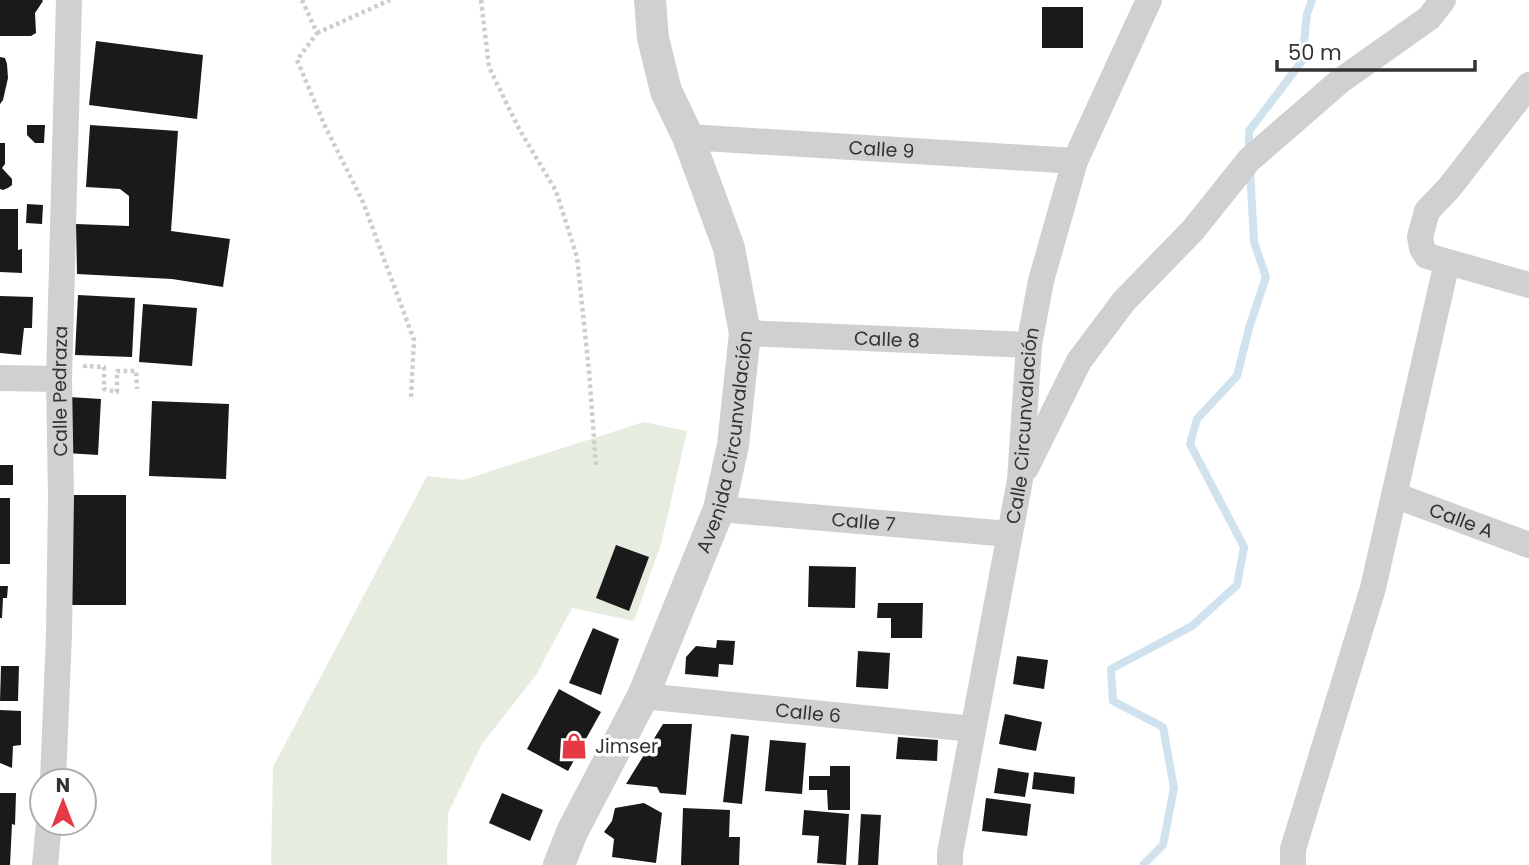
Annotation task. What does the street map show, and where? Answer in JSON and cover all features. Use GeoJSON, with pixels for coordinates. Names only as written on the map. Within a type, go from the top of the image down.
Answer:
{"type":"FeatureCollection","features":[{"type":"Feature","properties":{"kind":"street","name":"Calle Pedraza"},"geometry":{"type":"LineString","coordinates":[[53,767],[60,579],[59,379],[69,0]]}},
{"type":"Feature","properties":{"kind":"street","name":"Avenida Circunvalación"},"geometry":{"type":"LineString","coordinates":[[559,865],[572,832],[643,696],[719,509],[733,445],[745,333],[729,248],[688,137],[666,91],[653,38],[650,0]]}},
{"type":"Feature","properties":{"kind":"street","name":"Calle Circunvalación"},"geometry":{"type":"LineString","coordinates":[[950,865],[950,853],[1020,480],[1029,345],[1041,281],[1075,161],[1149,0]]}},
{"type":"Feature","properties":{"kind":"street"},"geometry":{"type":"LineString","coordinates":[[1020,480],[1080,360],[1124,301],[1193,230],[1249,160],[1340,81],[1429,18],[1443,0]]}},
{"type":"Feature","properties":{"kind":"street"},"geometry":{"type":"LineString","coordinates":[[1529,85],[1427,211],[1420,237],[1427,256],[1529,285]]}},
{"type":"Feature","properties":{"kind":"street","name":"Calle 9"},"geometry":{"type":"LineString","coordinates":[[688,137],[1075,161]]}},
{"type":"Feature","properties":{"kind":"street"},"geometry":{"type":"LineString","coordinates":[[1293,865],[1293,849],[1373,588],[1447,262]]}},
{"type":"Feature","properties":{"kind":"street","name":"Calle 8"},"geometry":{"type":"LineString","coordinates":[[745,333],[1029,345]]}},
{"type":"Feature","properties":{"kind":"street"},"geometry":{"type":"LineString","coordinates":[[0,378],[59,379]]}},
{"type":"Feature","properties":{"kind":"street","name":"Calle A"},"geometry":{"type":"LineString","coordinates":[[1394,495],[1529,545]]}},
{"type":"Feature","properties":{"kind":"street","name":"Calle 7"},"geometry":{"type":"LineString","coordinates":[[719,509],[1009,534]]}},
{"type":"Feature","properties":{"kind":"street","name":"Calle 6"},"geometry":{"type":"LineString","coordinates":[[643,696],[973,729]]}},
{"type":"Feature","properties":{"kind":"street"},"geometry":{"type":"LineString","coordinates":[[46,865],[48,837]]}},
{"type":"Feature","properties":{"kind":"path"},"geometry":{"type":"LineString","coordinates":[[302,0],[317,33]]}},
{"type":"Feature","properties":{"kind":"path"},"geometry":{"type":"LineString","coordinates":[[390,0],[317,33],[297,60],[324,124],[363,202],[414,340],[411,398]]}},
{"type":"Feature","properties":{"kind":"path"},"geometry":{"type":"LineString","coordinates":[[481,0],[489,67],[518,127],[556,191],[578,257],[596,466]]}},
{"type":"Feature","properties":{"kind":"path"},"geometry":{"type":"LineString","coordinates":[[59,379],[84,391],[85,366],[104,367],[104,389],[117,392],[117,372],[136,371],[137,389]]}},
{"type":"Feature","properties":{"kind":"shaded area"},"geometry":{"type":"Polygon","coordinates":[[[644,422],[687,431],[661,544],[634,621],[572,608],[536,675],[482,744],[448,813],[447,865],[271,865],[273,767],[427,476],[463,480],[644,422]]]}},
{"type":"Feature","properties":{"kind":"building"},"geometry":{"type":"Polygon","coordinates":[[[0,0],[42,0],[35,13],[36,33],[31,36],[0,36],[0,0]]]}},
{"type":"Feature","properties":{"kind":"building"},"geometry":{"type":"Polygon","coordinates":[[[1042,7],[1083,7],[1083,48],[1042,48],[1042,7]]]}},
{"type":"Feature","properties":{"kind":"building"},"geometry":{"type":"Polygon","coordinates":[[[96,41],[203,55],[197,119],[89,105],[96,41]]]}},
{"type":"Feature","properties":{"kind":"building"},"geometry":{"type":"Polygon","coordinates":[[[0,57],[5,58],[8,78],[0,104],[0,57]]]}},
{"type":"Feature","properties":{"kind":"building"},"geometry":{"type":"Polygon","coordinates":[[[27,125],[45,125],[44,143],[35,143],[27,135],[27,125]]]}},
{"type":"Feature","properties":{"kind":"building"},"geometry":{"type":"Polygon","coordinates":[[[90,125],[178,131],[171,231],[230,239],[223,287],[172,279],[77,274],[76,224],[129,226],[129,196],[120,189],[86,187],[90,125]]]}},
{"type":"Feature","properties":{"kind":"building"},"geometry":{"type":"Polygon","coordinates":[[[0,143],[5,143],[5,164],[2,168],[12,179],[12,185],[3,190],[0,189],[0,143]]]}},
{"type":"Feature","properties":{"kind":"building"},"geometry":{"type":"Polygon","coordinates":[[[27,204],[43,205],[42,224],[26,223],[27,204]]]}},
{"type":"Feature","properties":{"kind":"building"},"geometry":{"type":"Polygon","coordinates":[[[0,209],[18,209],[18,250],[22,249],[22,273],[0,272],[0,209]]]}},
{"type":"Feature","properties":{"kind":"building"},"geometry":{"type":"Polygon","coordinates":[[[78,295],[135,298],[132,357],[75,355],[78,295]]]}},
{"type":"Feature","properties":{"kind":"building"},"geometry":{"type":"Polygon","coordinates":[[[0,296],[33,297],[32,328],[24,328],[21,355],[0,353],[0,296]]]}},
{"type":"Feature","properties":{"kind":"building"},"geometry":{"type":"Polygon","coordinates":[[[143,304],[197,308],[192,366],[139,362],[143,304]]]}},
{"type":"Feature","properties":{"kind":"building"},"geometry":{"type":"Polygon","coordinates":[[[69,397],[101,399],[98,455],[66,453],[69,397]]]}},
{"type":"Feature","properties":{"kind":"building"},"geometry":{"type":"Polygon","coordinates":[[[152,401],[229,404],[226,479],[149,476],[152,401]]]}},
{"type":"Feature","properties":{"kind":"building"},"geometry":{"type":"Polygon","coordinates":[[[0,465],[13,465],[13,485],[0,485],[0,465]]]}},
{"type":"Feature","properties":{"kind":"building"},"geometry":{"type":"Polygon","coordinates":[[[71,495],[126,495],[126,605],[71,605],[71,495]]]}},
{"type":"Feature","properties":{"kind":"building"},"geometry":{"type":"Polygon","coordinates":[[[0,498],[10,498],[10,564],[0,564],[0,498]]]}},
{"type":"Feature","properties":{"kind":"building"},"geometry":{"type":"Polygon","coordinates":[[[616,545],[649,557],[629,611],[596,598],[616,545]]]}},
{"type":"Feature","properties":{"kind":"building"},"geometry":{"type":"Polygon","coordinates":[[[809,566],[856,567],[855,608],[808,607],[809,566]]]}},
{"type":"Feature","properties":{"kind":"building"},"geometry":{"type":"Polygon","coordinates":[[[0,586],[8,586],[7,598],[3,598],[2,618],[0,618],[0,586]]]}},
{"type":"Feature","properties":{"kind":"building"},"geometry":{"type":"Polygon","coordinates":[[[878,603],[923,603],[922,638],[891,638],[891,618],[877,618],[878,603]]]}},
{"type":"Feature","properties":{"kind":"building"},"geometry":{"type":"Polygon","coordinates":[[[593,628],[619,639],[601,695],[569,683],[593,628]]]}},
{"type":"Feature","properties":{"kind":"building"},"geometry":{"type":"Polygon","coordinates":[[[717,640],[735,641],[733,665],[719,664],[718,677],[685,674],[686,657],[696,646],[716,648],[717,640]]]}},
{"type":"Feature","properties":{"kind":"building"},"geometry":{"type":"Polygon","coordinates":[[[858,651],[890,653],[888,689],[856,687],[858,651]]]}},
{"type":"Feature","properties":{"kind":"building"},"geometry":{"type":"Polygon","coordinates":[[[1017,656],[1048,660],[1044,689],[1013,684],[1017,656]]]}},
{"type":"Feature","properties":{"kind":"building"},"geometry":{"type":"Polygon","coordinates":[[[1,666],[19,666],[18,701],[0,701],[1,666]]]}},
{"type":"Feature","properties":{"kind":"building"},"geometry":{"type":"Polygon","coordinates":[[[559,689],[601,712],[568,771],[527,749],[559,689]]]}},
{"type":"Feature","properties":{"kind":"building"},"geometry":{"type":"Polygon","coordinates":[[[0,710],[21,711],[21,745],[13,746],[12,768],[0,763],[0,710]]]}},
{"type":"Feature","properties":{"kind":"building"},"geometry":{"type":"Polygon","coordinates":[[[1005,714],[1042,722],[1036,751],[999,744],[1005,714]]]}},
{"type":"Feature","properties":{"kind":"building"},"geometry":{"type":"Polygon","coordinates":[[[663,724],[692,724],[686,795],[660,793],[657,787],[626,784],[663,724]]]}},
{"type":"Feature","properties":{"kind":"building"},"geometry":{"type":"Polygon","coordinates":[[[731,734],[749,736],[742,804],[723,802],[731,734]]]}},
{"type":"Feature","properties":{"kind":"building"},"geometry":{"type":"Polygon","coordinates":[[[898,737],[938,740],[937,761],[896,759],[898,737]]]}},
{"type":"Feature","properties":{"kind":"building"},"geometry":{"type":"Polygon","coordinates":[[[770,740],[806,743],[802,794],[765,791],[770,740]]]}},
{"type":"Feature","properties":{"kind":"building"},"geometry":{"type":"Polygon","coordinates":[[[830,766],[850,766],[850,810],[828,810],[827,790],[809,790],[809,776],[830,776],[830,766]]]}},
{"type":"Feature","properties":{"kind":"building"},"geometry":{"type":"Polygon","coordinates":[[[998,768],[1029,773],[1025,797],[994,793],[998,768]]]}},
{"type":"Feature","properties":{"kind":"building"},"geometry":{"type":"Polygon","coordinates":[[[1034,772],[1075,777],[1074,794],[1032,789],[1034,772]]]}},
{"type":"Feature","properties":{"kind":"building"},"geometry":{"type":"Polygon","coordinates":[[[0,793],[16,793],[10,865],[0,865],[0,793]]]}},
{"type":"Feature","properties":{"kind":"building"},"geometry":{"type":"Polygon","coordinates":[[[502,793],[543,810],[530,841],[489,823],[502,793]]]}},
{"type":"Feature","properties":{"kind":"building"},"geometry":{"type":"Polygon","coordinates":[[[986,798],[1031,804],[1027,836],[982,831],[986,798]]]}},
{"type":"Feature","properties":{"kind":"building"},"geometry":{"type":"Polygon","coordinates":[[[644,803],[662,813],[656,863],[612,857],[614,839],[604,832],[612,821],[615,808],[644,803]]]}},
{"type":"Feature","properties":{"kind":"building"},"geometry":{"type":"Polygon","coordinates":[[[683,808],[730,810],[729,837],[740,837],[739,865],[681,865],[683,808]]]}},
{"type":"Feature","properties":{"kind":"building"},"geometry":{"type":"Polygon","coordinates":[[[804,810],[849,814],[846,865],[817,863],[819,836],[802,835],[804,810]]]}},
{"type":"Feature","properties":{"kind":"building"},"geometry":{"type":"Polygon","coordinates":[[[861,814],[881,815],[878,865],[858,865],[861,814]]]}},
{"type":"Feature","properties":{"kind":"waterway"},"geometry":{"type":"LineString","coordinates":[[1249,153],[1249,131],[1302,61],[1307,14],[1312,0]]}},
{"type":"Feature","properties":{"kind":"waterway"},"geometry":{"type":"LineString","coordinates":[[1143,865],[1163,845],[1174,788],[1163,727],[1113,701],[1111,669],[1192,626],[1237,585],[1244,547],[1190,444],[1197,419],[1237,376],[1266,277],[1254,242],[1250,169]]}},
{"type":"Feature","properties":{"kind":"place","name":"Jimser"},"geometry":{"type":"Point","coordinates":[574,746]}}]}
